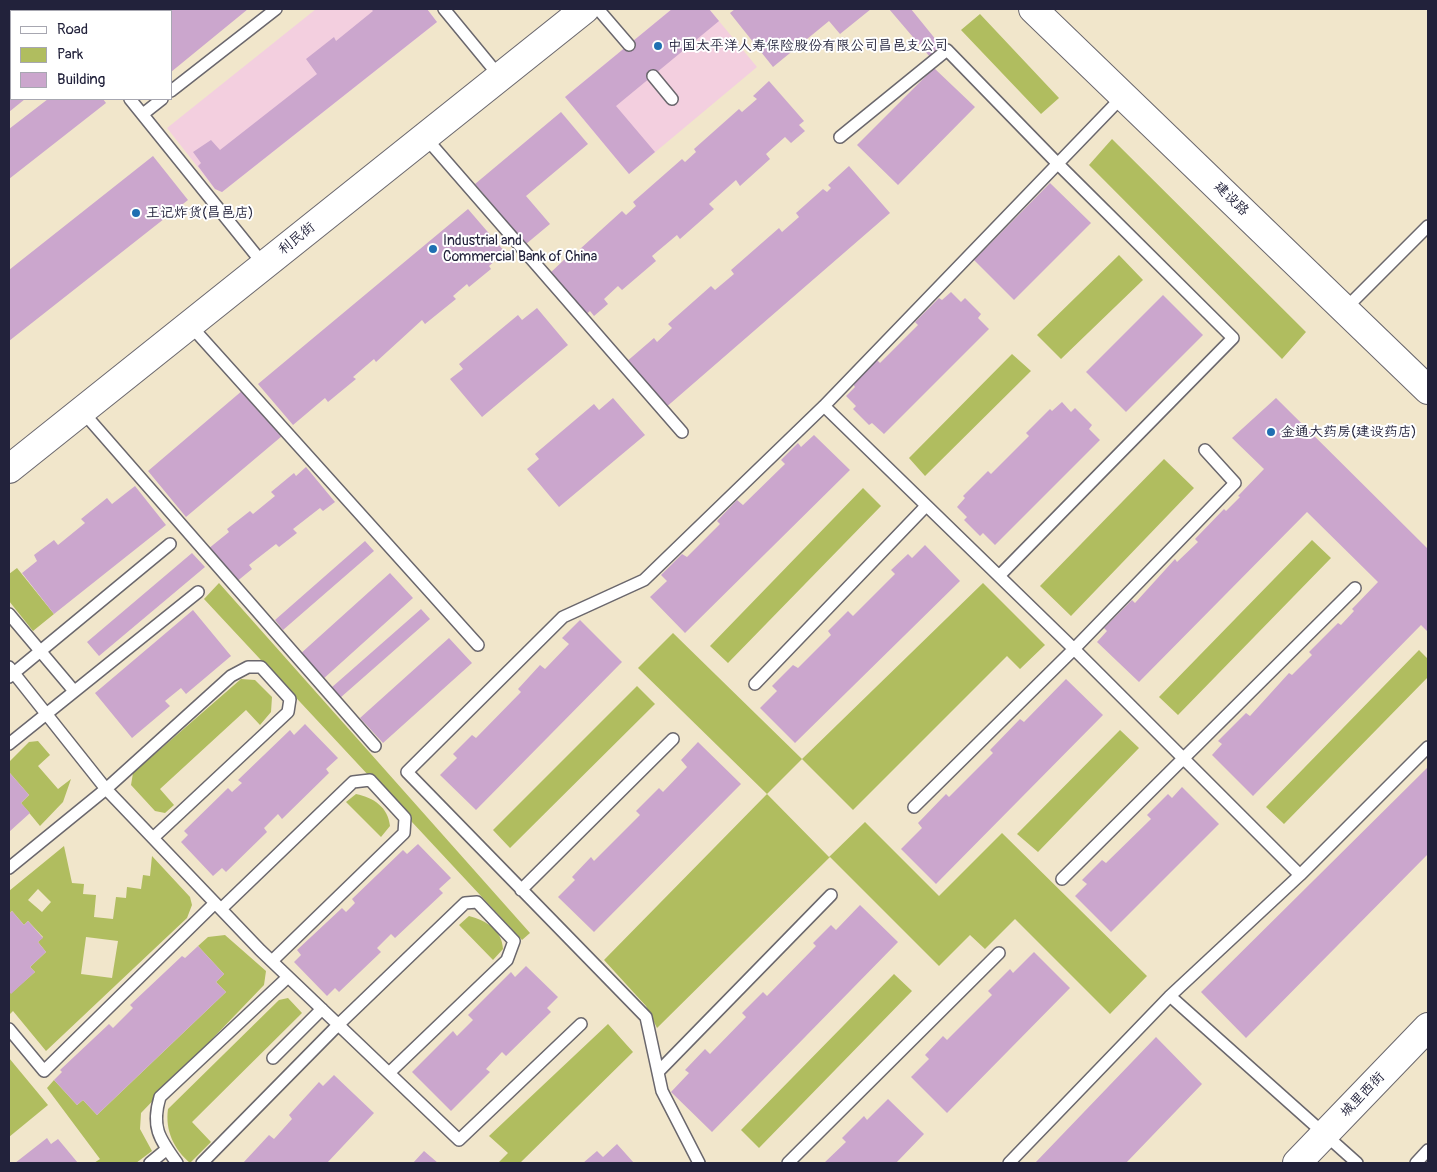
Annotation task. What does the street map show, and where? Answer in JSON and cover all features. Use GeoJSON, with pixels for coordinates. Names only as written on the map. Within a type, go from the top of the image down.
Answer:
{"type":"FeatureCollection","features":[{"type":"Feature","properties":{"kind":"street","name":"利民街"},"geometry":{"type":"LineString","coordinates":[[9,469],[586,9]]}},
{"type":"Feature","properties":{"kind":"street","name":"建设路"},"geometry":{"type":"LineString","coordinates":[[1033,9],[1428,390]]}},
{"type":"Feature","properties":{"kind":"street","name":"城里西街"},"geometry":{"type":"LineString","coordinates":[[1297,1163],[1428,1027]]}},
{"type":"Feature","properties":{"kind":"lane"},"geometry":{"type":"LineString","coordinates":[[172,91],[276,9]]}},
{"type":"Feature","properties":{"kind":"lane"},"geometry":{"type":"LineString","coordinates":[[444,9],[500,77]]}},
{"type":"Feature","properties":{"kind":"lane"},"geometry":{"type":"LineString","coordinates":[[598,9],[629,45]]}},
{"type":"Feature","properties":{"kind":"lane"},"geometry":{"type":"LineString","coordinates":[[840,137],[947,50],[1058,164],[1233,338],[999,576]]}},
{"type":"Feature","properties":{"kind":"lane"},"geometry":{"type":"LineString","coordinates":[[653,76],[672,99]]}},
{"type":"Feature","properties":{"kind":"lane"},"geometry":{"type":"LineString","coordinates":[[699,1163],[662,1091],[646,1017],[407,772],[563,617],[644,580],[824,406],[1124,95]]}},
{"type":"Feature","properties":{"kind":"lane"},"geometry":{"type":"LineString","coordinates":[[131,100],[264,265]]}},
{"type":"Feature","properties":{"kind":"lane"},"geometry":{"type":"LineString","coordinates":[[143,114],[161,100]]}},
{"type":"Feature","properties":{"kind":"lane"},"geometry":{"type":"LineString","coordinates":[[425,137],[682,432]]}},
{"type":"Feature","properties":{"kind":"lane"},"geometry":{"type":"LineString","coordinates":[[1345,309],[1428,226]]}},
{"type":"Feature","properties":{"kind":"lane"},"geometry":{"type":"LineString","coordinates":[[190,325],[478,645]]}},
{"type":"Feature","properties":{"kind":"lane"},"geometry":{"type":"LineString","coordinates":[[824,406],[1074,649],[1300,875]]}},
{"type":"Feature","properties":{"kind":"lane"},"geometry":{"type":"LineString","coordinates":[[82,411],[374,746]]}},
{"type":"Feature","properties":{"kind":"lane"},"geometry":{"type":"LineString","coordinates":[[914,807],[1074,649],[1235,483],[1204,450]]}},
{"type":"Feature","properties":{"kind":"lane"},"geometry":{"type":"LineString","coordinates":[[755,684],[926,506]]}},
{"type":"Feature","properties":{"kind":"lane"},"geometry":{"type":"LineString","coordinates":[[170,544],[40,652],[10,673],[46,714],[106,789],[288,977],[459,1140],[581,1024]]}},
{"type":"Feature","properties":{"kind":"lane"},"geometry":{"type":"LineString","coordinates":[[1062,879],[1355,588]]}},
{"type":"Feature","properties":{"kind":"lane"},"geometry":{"type":"LineString","coordinates":[[9,744],[198,592]]}},
{"type":"Feature","properties":{"kind":"lane"},"geometry":{"type":"LineString","coordinates":[[9,614],[74,691]]}},
{"type":"Feature","properties":{"kind":"lane"},"geometry":{"type":"LineString","coordinates":[[9,868],[106,789],[231,676],[248,667],[261,667],[290,698],[288,712],[153,838]]}},
{"type":"Feature","properties":{"kind":"lane"},"geometry":{"type":"LineString","coordinates":[[522,890],[673,740]]}},
{"type":"Feature","properties":{"kind":"lane"},"geometry":{"type":"LineString","coordinates":[[1009,1163],[1170,996],[1300,875],[1428,747]]}},
{"type":"Feature","properties":{"kind":"lane"},"geometry":{"type":"LineString","coordinates":[[9,1029],[44,1071],[218,906],[353,782],[370,780],[406,818],[404,833],[272,961]]}},
{"type":"Feature","properties":{"kind":"lane"},"geometry":{"type":"LineString","coordinates":[[658,1072],[831,895]]}},
{"type":"Feature","properties":{"kind":"lane"},"geometry":{"type":"LineString","coordinates":[[202,1163],[338,1025],[465,903],[477,902],[514,942],[506,960],[389,1073]]}},
{"type":"Feature","properties":{"kind":"lane"},"geometry":{"type":"LineString","coordinates":[[788,1163],[999,953]]}},
{"type":"Feature","properties":{"kind":"lane"},"geometry":{"type":"LineString","coordinates":[[177,1163],[160,1139],[155,1115],[160,1097],[288,977]]}},
{"type":"Feature","properties":{"kind":"lane"},"geometry":{"type":"LineString","coordinates":[[1170,996],[1357,1163]]}},
{"type":"Feature","properties":{"kind":"lane"},"geometry":{"type":"LineString","coordinates":[[273,1058],[322,1009]]}},
{"type":"Feature","properties":{"kind":"lane"},"geometry":{"type":"LineString","coordinates":[[150,1163],[167,1149]]}},
{"type":"Feature","properties":{"kind":"lane"},"geometry":{"type":"LineString","coordinates":[[1416,1163],[1428,1150]]}},
{"type":"Feature","properties":{"kind":"shaded area"},"geometry":{"type":"Polygon","coordinates":[[[316,9],[427,9],[437,22],[222,192],[215,189],[167,128],[316,9]]]}},
{"type":"Feature","properties":{"kind":"shaded area"},"geometry":{"type":"Polygon","coordinates":[[[672,9],[709,9],[757,67],[629,174],[565,97],[672,9]]]}},
{"type":"Feature","properties":{"kind":"green space"},"geometry":{"type":"Polygon","coordinates":[[[980,14],[1059,98],[1041,114],[961,30],[980,14]]]}},
{"type":"Feature","properties":{"kind":"green space"},"geometry":{"type":"Polygon","coordinates":[[[1112,139],[1306,332],[1282,359],[1089,165],[1112,139]]]}},
{"type":"Feature","properties":{"kind":"green space"},"geometry":{"type":"Polygon","coordinates":[[[1119,255],[1143,280],[1061,359],[1037,335],[1119,255]]]}},
{"type":"Feature","properties":{"kind":"green space"},"geometry":{"type":"Polygon","coordinates":[[[1012,354],[1031,371],[925,476],[909,458],[1012,354]]]}},
{"type":"Feature","properties":{"kind":"green space"},"geometry":{"type":"Polygon","coordinates":[[[1164,459],[1194,488],[1071,616],[1040,586],[1164,459]]]}},
{"type":"Feature","properties":{"kind":"green space"},"geometry":{"type":"Polygon","coordinates":[[[863,488],[881,506],[728,663],[710,646],[863,488]]]}},
{"type":"Feature","properties":{"kind":"green space"},"geometry":{"type":"Polygon","coordinates":[[[1312,540],[1331,558],[1178,715],[1159,697],[1312,540]]]}},
{"type":"Feature","properties":{"kind":"green space"},"geometry":{"type":"Polygon","coordinates":[[[17,568],[54,614],[33,631],[9,601],[9,574],[17,568]]]}},
{"type":"Feature","properties":{"kind":"green space"},"geometry":{"type":"Polygon","coordinates":[[[219,583],[530,933],[522,940],[204,599],[219,583]]]}},
{"type":"Feature","properties":{"kind":"green space"},"geometry":{"type":"Polygon","coordinates":[[[983,583],[1045,645],[1020,669],[1007,656],[853,810],[802,759],[983,583]]]}},
{"type":"Feature","properties":{"kind":"green space"},"geometry":{"type":"Polygon","coordinates":[[[673,633],[802,759],[767,794],[638,668],[673,633]]]}},
{"type":"Feature","properties":{"kind":"green space"},"geometry":{"type":"Polygon","coordinates":[[[1419,650],[1428,659],[1428,677],[1284,824],[1266,807],[1419,650]]]}},
{"type":"Feature","properties":{"kind":"green space"},"geometry":{"type":"Polygon","coordinates":[[[241,679],[255,680],[272,697],[271,712],[260,725],[246,710],[160,789],[174,805],[165,813],[155,811],[131,785],[133,773],[241,679]]]}},
{"type":"Feature","properties":{"kind":"green space"},"geometry":{"type":"Polygon","coordinates":[[[637,686],[655,704],[510,848],[493,830],[637,686]]]}},
{"type":"Feature","properties":{"kind":"green space"},"geometry":{"type":"Polygon","coordinates":[[[1120,730],[1139,748],[1038,852],[1017,834],[1120,730]]]}},
{"type":"Feature","properties":{"kind":"green space"},"geometry":{"type":"Polygon","coordinates":[[[38,741],[50,755],[38,766],[58,789],[71,779],[63,802],[40,826],[21,803],[29,795],[9,772],[9,762],[29,742],[38,741]]]}},
{"type":"Feature","properties":{"kind":"green space"},"geometry":{"type":"Polygon","coordinates":[[[356,794],[369,798],[379,804],[389,819],[390,826],[381,837],[346,802],[356,794]]]}},
{"type":"Feature","properties":{"kind":"green space"},"geometry":{"type":"Polygon","coordinates":[[[767,794],[829,857],[865,822],[939,896],[1002,833],[1147,976],[1110,1014],[1015,919],[985,949],[970,935],[939,966],[830,857],[657,1028],[646,1006],[604,960],[767,794]]]}},
{"type":"Feature","properties":{"kind":"green space"},"geometry":{"type":"Polygon","coordinates":[[[64,846],[72,883],[84,884],[83,894],[96,895],[94,917],[113,919],[116,897],[126,898],[127,887],[141,889],[143,875],[150,876],[152,856],[190,897],[192,905],[187,918],[46,1051],[13,1011],[9,1015],[9,991],[11,993],[35,972],[30,967],[46,952],[38,942],[43,937],[28,921],[24,925],[12,911],[9,914],[9,891],[64,846]],[[38,889],[28,900],[42,912],[51,902],[38,889]],[[86,937],[81,974],[112,978],[118,941],[86,937]]]}},
{"type":"Feature","properties":{"kind":"green space"},"geometry":{"type":"Polygon","coordinates":[[[469,916],[492,927],[500,937],[503,949],[493,960],[459,925],[469,916]]]}},
{"type":"Feature","properties":{"kind":"green space"},"geometry":{"type":"Polygon","coordinates":[[[225,935],[266,971],[264,985],[141,1113],[140,1129],[152,1151],[136,1163],[94,1163],[100,1159],[47,1088],[54,1080],[77,1105],[83,1100],[97,1115],[226,992],[216,982],[224,974],[198,946],[208,937],[225,935]]]}},
{"type":"Feature","properties":{"kind":"green space"},"geometry":{"type":"Polygon","coordinates":[[[894,974],[912,991],[759,1148],[741,1130],[894,974]]]}},
{"type":"Feature","properties":{"kind":"green space"},"geometry":{"type":"Polygon","coordinates":[[[288,998],[302,1013],[192,1122],[211,1142],[190,1163],[179,1152],[169,1132],[168,1109],[279,1000],[288,998]]]}},
{"type":"Feature","properties":{"kind":"green space"},"geometry":{"type":"Polygon","coordinates":[[[608,1024],[633,1052],[520,1163],[498,1163],[508,1153],[489,1136],[608,1024]]]}},
{"type":"Feature","properties":{"kind":"green space"},"geometry":{"type":"Polygon","coordinates":[[[9,1058],[48,1105],[9,1137],[9,1058]]]}},
{"type":"Feature","properties":{"kind":"building"},"geometry":{"type":"Polygon","coordinates":[[[172,9],[248,9],[172,71],[172,9]]]}},
{"type":"Feature","properties":{"kind":"building"},"geometry":{"type":"Polygon","coordinates":[[[371,9],[427,9],[437,22],[222,192],[215,189],[198,166],[201,163],[193,152],[211,140],[220,150],[317,74],[306,59],[334,37],[336,41],[373,11],[371,9]]]}},
{"type":"Feature","properties":{"kind":"building"},"geometry":{"type":"Polygon","coordinates":[[[672,9],[709,9],[719,21],[616,106],[655,152],[629,174],[565,97],[672,9]]]}},
{"type":"Feature","properties":{"kind":"building"},"geometry":{"type":"Polygon","coordinates":[[[735,9],[871,9],[840,34],[829,21],[773,67],[730,13],[735,9]]]}},
{"type":"Feature","properties":{"kind":"building"},"geometry":{"type":"Polygon","coordinates":[[[889,9],[911,9],[941,46],[930,57],[889,9]]]}},
{"type":"Feature","properties":{"kind":"building"},"geometry":{"type":"Polygon","coordinates":[[[934,68],[975,107],[898,185],[857,145],[934,68]]]}},
{"type":"Feature","properties":{"kind":"building"},"geometry":{"type":"Polygon","coordinates":[[[769,81],[804,121],[799,125],[805,131],[791,143],[785,137],[766,154],[770,159],[740,186],[736,180],[709,204],[714,209],[680,239],[677,235],[652,256],[656,261],[622,290],[618,286],[604,299],[608,304],[594,316],[590,311],[584,316],[548,275],[567,257],[572,262],[583,252],[580,249],[622,211],[626,215],[636,206],[633,202],[682,159],[685,162],[696,152],[694,149],[739,109],[742,112],[757,99],[753,96],[769,81]]]}},
{"type":"Feature","properties":{"kind":"building"},"geometry":{"type":"Polygon","coordinates":[[[9,93],[10,100],[24,100],[9,112],[9,93]]]}},
{"type":"Feature","properties":{"kind":"building"},"geometry":{"type":"Polygon","coordinates":[[[47,100],[104,100],[106,103],[9,179],[9,129],[47,100]]]}},
{"type":"Feature","properties":{"kind":"building"},"geometry":{"type":"Polygon","coordinates":[[[561,112],[588,144],[526,196],[550,224],[526,244],[475,184],[561,112]]]}},
{"type":"Feature","properties":{"kind":"building"},"geometry":{"type":"Polygon","coordinates":[[[153,156],[188,200],[9,341],[9,270],[153,156]]]}},
{"type":"Feature","properties":{"kind":"building"},"geometry":{"type":"Polygon","coordinates":[[[849,166],[890,213],[664,409],[625,363],[654,338],[657,342],[672,328],[668,324],[711,286],[715,290],[734,274],[731,270],[779,228],[782,232],[799,217],[796,213],[823,189],[827,192],[831,188],[828,185],[849,166]]]}},
{"type":"Feature","properties":{"kind":"building"},"geometry":{"type":"Polygon","coordinates":[[[1050,183],[1091,223],[1014,300],[974,260],[1050,183]]]}},
{"type":"Feature","properties":{"kind":"building"},"geometry":{"type":"Polygon","coordinates":[[[468,209],[505,252],[489,266],[491,269],[469,287],[467,284],[453,296],[456,299],[425,324],[422,320],[376,362],[374,359],[353,377],[356,379],[328,402],[325,398],[293,425],[258,384],[468,209]]]}},
{"type":"Feature","properties":{"kind":"building"},"geometry":{"type":"Polygon","coordinates":[[[951,292],[961,302],[965,298],[981,314],[978,318],[989,329],[884,434],[872,423],[869,425],[853,409],[856,406],[846,396],[855,387],[853,384],[877,360],[880,363],[918,325],[915,322],[939,298],[942,300],[951,292]]]}},
{"type":"Feature","properties":{"kind":"building"},"geometry":{"type":"Polygon","coordinates":[[[1163,295],[1203,335],[1126,412],[1086,372],[1163,295]]]}},
{"type":"Feature","properties":{"kind":"building"},"geometry":{"type":"Polygon","coordinates":[[[537,308],[568,345],[482,417],[450,379],[463,369],[459,364],[518,315],[522,320],[537,308]]]}},
{"type":"Feature","properties":{"kind":"building"},"geometry":{"type":"Polygon","coordinates":[[[243,390],[282,436],[186,517],[148,471],[243,390]]]}},
{"type":"Feature","properties":{"kind":"building"},"geometry":{"type":"Polygon","coordinates":[[[613,398],[645,435],[559,507],[527,469],[539,459],[535,454],[594,404],[599,410],[613,398]]]}},
{"type":"Feature","properties":{"kind":"building"},"geometry":{"type":"Polygon","coordinates":[[[1276,398],[1428,549],[1428,632],[1421,625],[1253,796],[1212,755],[1222,744],[1218,741],[1246,713],[1250,716],[1289,673],[1292,675],[1312,655],[1309,652],[1338,623],[1341,625],[1354,611],[1352,609],[1378,582],[1307,512],[1139,682],[1097,642],[1107,631],[1104,628],[1132,600],[1135,603],[1175,559],[1177,562],[1198,542],[1195,539],[1224,509],[1226,511],[1240,497],[1238,496],[1264,469],[1232,438],[1276,398]]]}},
{"type":"Feature","properties":{"kind":"building"},"geometry":{"type":"Polygon","coordinates":[[[1062,402],[1071,412],[1075,408],[1092,425],[1089,429],[1100,440],[995,545],[983,533],[980,536],[964,520],[967,517],[957,507],[965,498],[963,496],[988,471],[991,474],[1029,436],[1026,433],[1050,409],[1052,411],[1062,402]]]}},
{"type":"Feature","properties":{"kind":"building"},"geometry":{"type":"Polygon","coordinates":[[[814,435],[850,470],[685,633],[650,597],[667,581],[661,575],[682,554],[687,557],[720,524],[717,521],[737,500],[743,505],[785,464],[781,460],[798,443],[801,447],[814,435]]]}},
{"type":"Feature","properties":{"kind":"building"},"geometry":{"type":"Polygon","coordinates":[[[306,467],[335,502],[323,511],[320,508],[293,529],[297,533],[279,547],[276,544],[249,565],[252,569],[235,583],[208,549],[229,532],[227,529],[250,511],[253,514],[275,496],[271,492],[294,473],[296,476],[306,467]]]}},
{"type":"Feature","properties":{"kind":"building"},"geometry":{"type":"Polygon","coordinates":[[[135,486],[166,525],[54,614],[22,573],[37,561],[34,555],[54,540],[58,545],[85,523],[81,519],[107,498],[112,504],[135,486]]]}},
{"type":"Feature","properties":{"kind":"building"},"geometry":{"type":"Polygon","coordinates":[[[365,541],[374,551],[283,630],[275,620],[365,541]]]}},
{"type":"Feature","properties":{"kind":"building"},"geometry":{"type":"Polygon","coordinates":[[[925,545],[960,581],[795,743],[760,708],[777,691],[772,686],[793,665],[798,668],[831,635],[828,631],[848,611],[853,616],[895,574],[891,570],[908,554],[912,558],[925,545]]]}},
{"type":"Feature","properties":{"kind":"building"},"geometry":{"type":"Polygon","coordinates":[[[192,553],[205,567],[99,656],[87,642],[192,553]]]}},
{"type":"Feature","properties":{"kind":"building"},"geometry":{"type":"Polygon","coordinates":[[[390,573],[413,598],[322,680],[299,655],[390,573]]]}},
{"type":"Feature","properties":{"kind":"building"},"geometry":{"type":"Polygon","coordinates":[[[421,609],[430,619],[340,698],[331,688],[421,609]]]}},
{"type":"Feature","properties":{"kind":"building"},"geometry":{"type":"Polygon","coordinates":[[[193,610],[231,656],[186,694],[181,688],[165,701],[170,706],[132,738],[95,693],[193,610]]]}},
{"type":"Feature","properties":{"kind":"building"},"geometry":{"type":"Polygon","coordinates":[[[580,620],[622,662],[476,810],[440,775],[457,758],[453,754],[472,735],[476,738],[521,692],[518,689],[540,665],[545,669],[569,644],[562,638],[580,620]]]}},
{"type":"Feature","properties":{"kind":"building"},"geometry":{"type":"Polygon","coordinates":[[[449,638],[472,663],[383,743],[360,718],[449,638]]]}},
{"type":"Feature","properties":{"kind":"building"},"geometry":{"type":"Polygon","coordinates":[[[1066,679],[1103,715],[936,884],[901,849],[922,828],[918,823],[946,794],[949,797],[993,753],[990,750],[1020,719],[1024,722],[1066,679]]]}},
{"type":"Feature","properties":{"kind":"building"},"geometry":{"type":"Polygon","coordinates":[[[305,724],[338,758],[326,769],[329,773],[282,819],[278,814],[264,828],[267,832],[226,872],[222,868],[213,876],[181,842],[188,835],[184,831],[228,788],[232,792],[242,783],[238,780],[290,730],[294,735],[305,724]]]}},
{"type":"Feature","properties":{"kind":"building"},"geometry":{"type":"Polygon","coordinates":[[[698,742],[741,784],[594,932],[558,897],[575,880],[572,877],[591,857],[594,861],[640,815],[636,811],[659,788],[663,792],[687,767],[681,760],[698,742]]]}},
{"type":"Feature","properties":{"kind":"building"},"geometry":{"type":"Polygon","coordinates":[[[1428,767],[1428,854],[1246,1038],[1201,992],[1428,767]]]}},
{"type":"Feature","properties":{"kind":"building"},"geometry":{"type":"Polygon","coordinates":[[[9,772],[29,795],[21,803],[30,813],[9,832],[9,772]]]}},
{"type":"Feature","properties":{"kind":"building"},"geometry":{"type":"Polygon","coordinates":[[[1182,787],[1219,824],[1111,932],[1075,896],[1087,884],[1082,880],[1102,860],[1106,863],[1151,819],[1147,815],[1168,794],[1172,798],[1182,787]]]}},
{"type":"Feature","properties":{"kind":"building"},"geometry":{"type":"Polygon","coordinates":[[[418,844],[451,878],[439,889],[443,893],[395,938],[391,934],[377,948],[381,952],[339,992],[335,988],[327,996],[294,962],[301,955],[297,950],[342,908],[346,912],[355,903],[352,899],[403,850],[407,854],[418,844]]]}},
{"type":"Feature","properties":{"kind":"building"},"geometry":{"type":"Polygon","coordinates":[[[860,905],[898,942],[712,1132],[671,1092],[689,1073],[685,1070],[705,1049],[710,1054],[746,1017],[742,1013],[763,992],[767,996],[816,946],[813,943],[831,925],[836,930],[860,905]]]}},
{"type":"Feature","properties":{"kind":"building"},"geometry":{"type":"Polygon","coordinates":[[[12,911],[24,925],[28,921],[43,938],[38,942],[46,952],[30,967],[35,972],[11,994],[9,991],[9,914],[12,911]]]}},
{"type":"Feature","properties":{"kind":"building"},"geometry":{"type":"Polygon","coordinates":[[[198,946],[224,974],[216,982],[226,992],[97,1115],[83,1100],[77,1105],[54,1080],[62,1072],[60,1070],[109,1024],[113,1028],[133,1008],[130,1005],[182,956],[185,958],[198,946]]]}},
{"type":"Feature","properties":{"kind":"building"},"geometry":{"type":"Polygon","coordinates":[[[1034,952],[1070,988],[947,1113],[911,1077],[929,1059],[925,1055],[943,1036],[947,1040],[992,995],[988,991],[1010,969],[1013,973],[1034,952]]]}},
{"type":"Feature","properties":{"kind":"building"},"geometry":{"type":"Polygon","coordinates":[[[526,966],[558,997],[547,1008],[551,1012],[506,1056],[502,1052],[486,1069],[490,1072],[451,1111],[412,1072],[453,1031],[457,1036],[473,1020],[468,1015],[511,972],[515,977],[526,966]]]}},
{"type":"Feature","properties":{"kind":"building"},"geometry":{"type":"Polygon","coordinates":[[[1156,1037],[1202,1084],[1126,1163],[1035,1163],[1156,1037]]]}},
{"type":"Feature","properties":{"kind":"building"},"geometry":{"type":"Polygon","coordinates":[[[334,1075],[374,1113],[327,1163],[243,1163],[269,1135],[274,1139],[292,1119],[289,1115],[319,1082],[323,1086],[334,1075]]]}},
{"type":"Feature","properties":{"kind":"building"},"geometry":{"type":"Polygon","coordinates":[[[888,1099],[924,1134],[896,1163],[824,1163],[846,1142],[842,1138],[864,1116],[867,1120],[888,1099]]]}},
{"type":"Feature","properties":{"kind":"building"},"geometry":{"type":"Polygon","coordinates":[[[47,1138],[51,1144],[58,1139],[78,1163],[15,1163],[47,1138]]]}},
{"type":"Feature","properties":{"kind":"building"},"geometry":{"type":"Polygon","coordinates":[[[617,1144],[634,1163],[583,1163],[597,1151],[603,1157],[617,1144]]]}},
{"type":"Feature","properties":{"kind":"building"},"geometry":{"type":"Polygon","coordinates":[[[424,1151],[438,1163],[413,1163],[424,1151]]]}},
{"type":"Feature","properties":{"kind":"place","name":"中国太平洋人寿保险股份有限公司昌邑支公司"},"geometry":{"type":"Point","coordinates":[658,46]}},
{"type":"Feature","properties":{"kind":"place","name":"王记炸货(昌邑店)"},"geometry":{"type":"Point","coordinates":[136,213]}},
{"type":"Feature","properties":{"kind":"place","name":"Industrial and Commercial Bank of China"},"geometry":{"type":"Point","coordinates":[433,249]}},
{"type":"Feature","properties":{"kind":"place","name":"金通大药房(建设药店)"},"geometry":{"type":"Point","coordinates":[1271,432]}}]}
